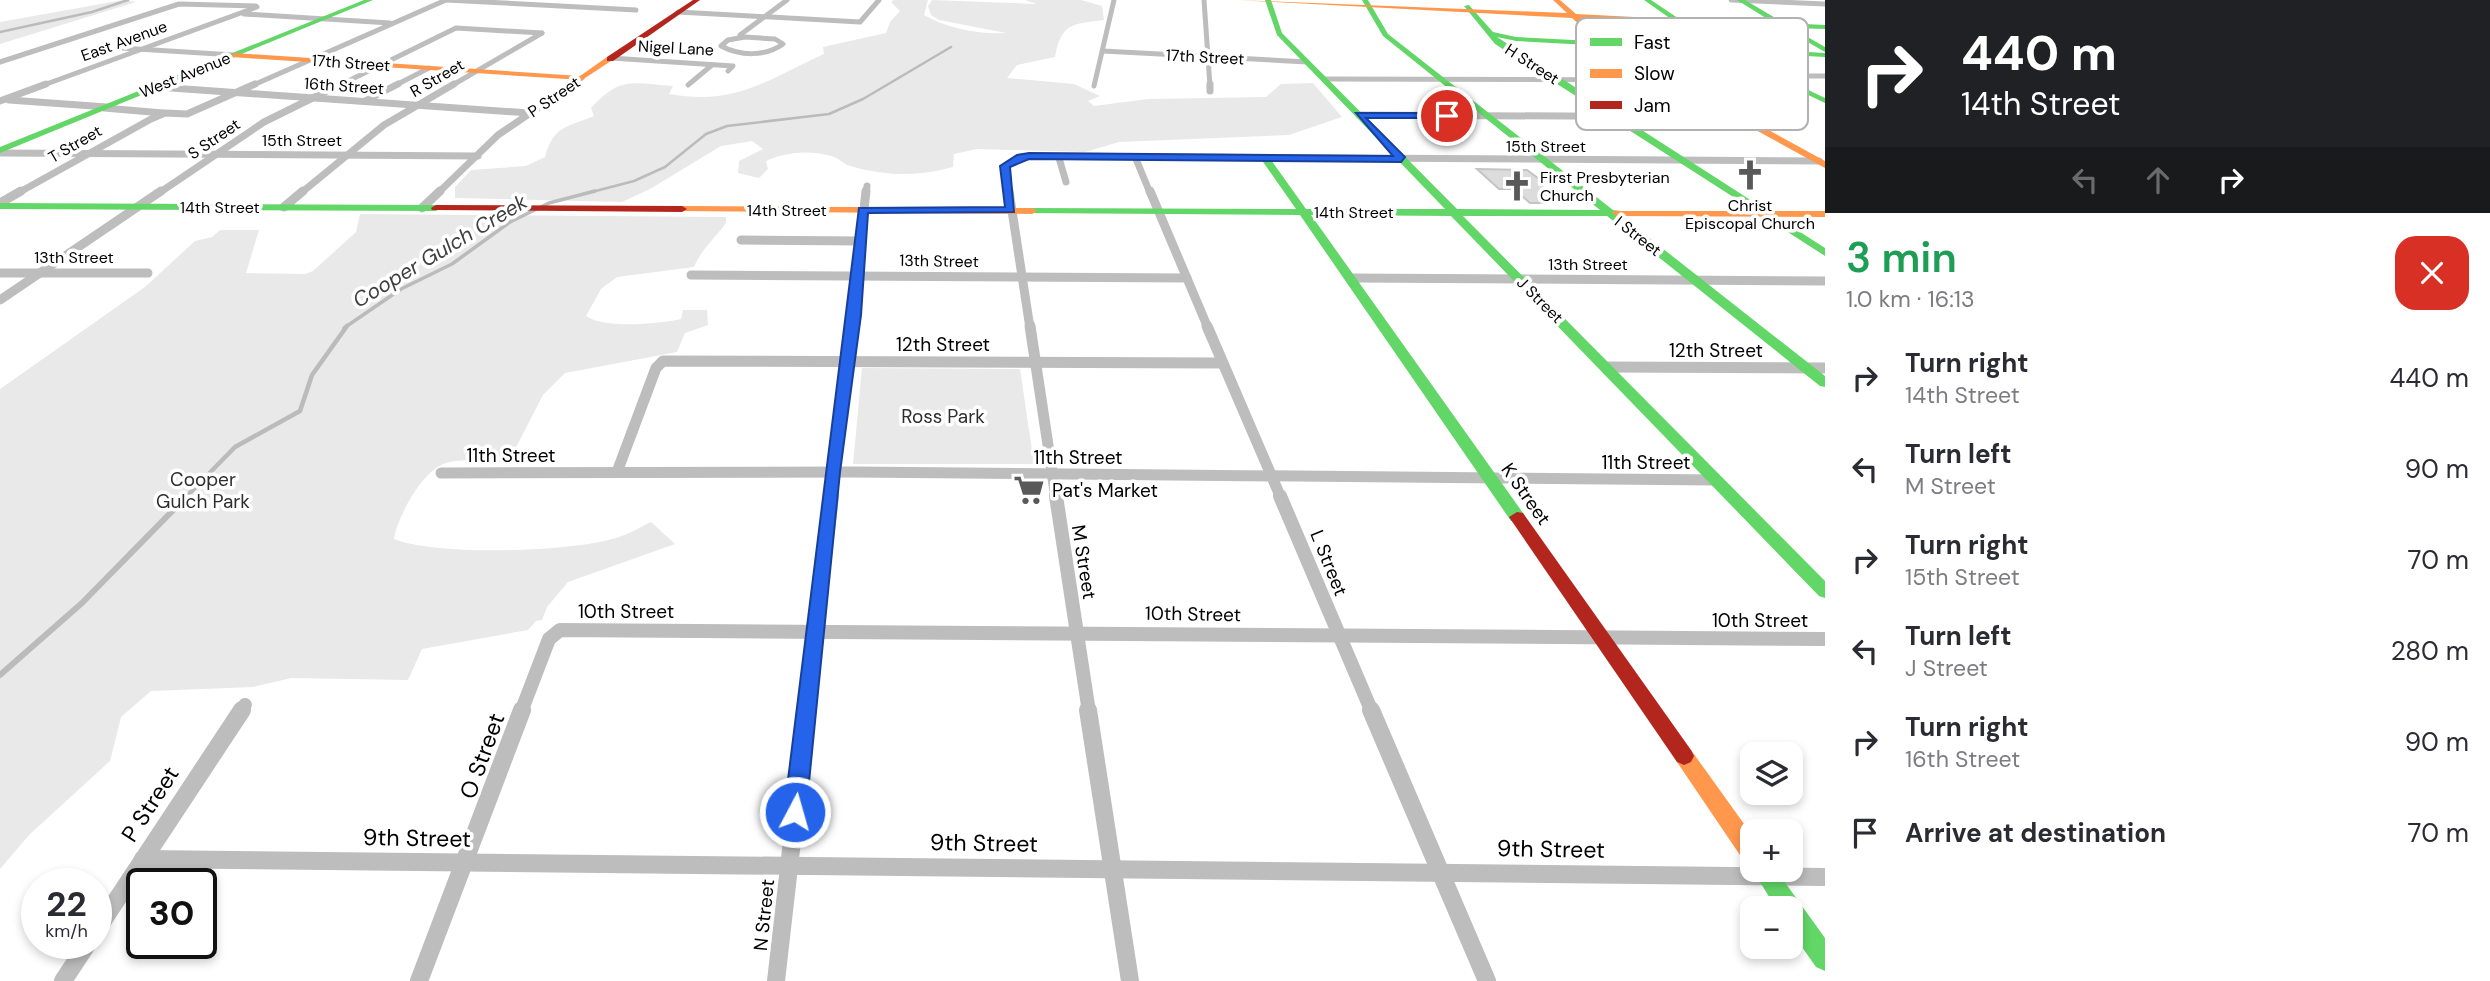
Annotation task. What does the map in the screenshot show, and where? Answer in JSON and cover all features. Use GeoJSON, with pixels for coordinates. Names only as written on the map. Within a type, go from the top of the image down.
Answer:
{"type":"FeatureCollection","features":[{"type":"Feature","properties":{"kind":"street","name":"West Avenue"},"geometry":{"type":"LineString","coordinates":[[0,152],[370,0]]}},
{"type":"Feature","properties":{"kind":"street"},"geometry":{"type":"LineString","coordinates":[[446,0],[636,10]]}},
{"type":"Feature","properties":{"kind":"street","name":"T Street"},"geometry":{"type":"LineString","coordinates":[[106,107],[187,114],[446,0]]}},
{"type":"Feature","properties":{"kind":"street"},"geometry":{"type":"LineString","coordinates":[[552,6],[564,0]]}},
{"type":"Feature","properties":{"kind":"street","name":"P Street"},"geometry":{"type":"LineString","coordinates":[[422,208],[498,135],[697,0]]}},
{"type":"Feature","properties":{"kind":"street"},"geometry":{"type":"LineString","coordinates":[[734,38],[771,38],[783,44],[764,52],[723,48],[723,43],[767,17],[787,0]]}},
{"type":"Feature","properties":{"kind":"street"},"geometry":{"type":"LineString","coordinates":[[678,12],[860,22],[879,0]]}},
{"type":"Feature","properties":{"kind":"street"},"geometry":{"type":"LineString","coordinates":[[1094,86],[1114,0]]}},
{"type":"Feature","properties":{"kind":"street"},"geometry":{"type":"LineString","coordinates":[[1204,0],[1210,91]]}},
{"type":"Feature","properties":{"kind":"street"},"geometry":{"type":"LineString","coordinates":[[1240,0],[1466,5],[1635,18]]}},
{"type":"Feature","properties":{"kind":"street"},"geometry":{"type":"LineString","coordinates":[[1556,0],[1576,18]]}},
{"type":"Feature","properties":{"kind":"street"},"geometry":{"type":"LineString","coordinates":[[1647,0],[1673,18]]}},
{"type":"Feature","properties":{"kind":"street"},"geometry":{"type":"LineString","coordinates":[[1731,0],[1825,4]]}},
{"type":"Feature","properties":{"kind":"street"},"geometry":{"type":"LineString","coordinates":[[1741,0],[1771,18]]}},
{"type":"Feature","properties":{"kind":"street","name":"J Street"},"geometry":{"type":"LineString","coordinates":[[1269,1],[1276,30],[1825,592]]}},
{"type":"Feature","properties":{"kind":"street"},"geometry":{"type":"LineString","coordinates":[[0,62],[183,3],[257,7]]}},
{"type":"Feature","properties":{"kind":"street","name":"I Street"},"geometry":{"type":"LineString","coordinates":[[1367,3],[1385,35],[1825,383]]}},
{"type":"Feature","properties":{"kind":"street","name":"H Street"},"geometry":{"type":"LineString","coordinates":[[1466,5],[1503,39],[1576,92]]}},
{"type":"Feature","properties":{"kind":"street","name":"East Avenue"},"geometry":{"type":"LineString","coordinates":[[3,100],[257,7]]}},
{"type":"Feature","properties":{"kind":"street"},"geometry":{"type":"LineString","coordinates":[[240,14],[393,23]]}},
{"type":"Feature","properties":{"kind":"street","name":"S Street"},"geometry":{"type":"LineString","coordinates":[[0,300],[264,122],[458,28],[542,33]]}},
{"type":"Feature","properties":{"kind":"street","name":"R Street"},"geometry":{"type":"LineString","coordinates":[[284,207],[384,125],[542,33]]}},
{"type":"Feature","properties":{"kind":"street"},"geometry":{"type":"LineString","coordinates":[[1503,39],[1576,43]]}},
{"type":"Feature","properties":{"kind":"street"},"geometry":{"type":"LineString","coordinates":[[1808,41],[1825,52]]}},
{"type":"Feature","properties":{"kind":"street","name":"17th Street"},"geometry":{"type":"LineString","coordinates":[[121,48],[582,78]]}},
{"type":"Feature","properties":{"kind":"street","name":"17th Street"},"geometry":{"type":"LineString","coordinates":[[1103,51],[1307,62]]}},
{"type":"Feature","properties":{"kind":"street","name":"Nigel Lane"},"geometry":{"type":"LineString","coordinates":[[611,58],[733,66],[728,71]]}},
{"type":"Feature","properties":{"kind":"street"},"geometry":{"type":"LineString","coordinates":[[688,85],[712,65]]}},
{"type":"Feature","properties":{"kind":"street"},"geometry":{"type":"LineString","coordinates":[[364,102],[429,68]]}},
{"type":"Feature","properties":{"kind":"street"},"geometry":{"type":"LineString","coordinates":[[1324,79],[1576,80]]}},
{"type":"Feature","properties":{"kind":"street","name":"16th Street"},"geometry":{"type":"LineString","coordinates":[[157,86],[529,113]]}},
{"type":"Feature","properties":{"kind":"street"},"geometry":{"type":"LineString","coordinates":[[1808,93],[1825,101]]}},
{"type":"Feature","properties":{"kind":"street"},"geometry":{"type":"LineString","coordinates":[[3,100],[106,107]]}},
{"type":"Feature","properties":{"kind":"street","name":"T Street"},"geometry":{"type":"LineString","coordinates":[[0,204],[86,153],[164,113]]}},
{"type":"Feature","properties":{"kind":"street"},"geometry":{"type":"LineString","coordinates":[[1359,115],[1576,116]]}},
{"type":"Feature","properties":{"kind":"street","name":"H Street"},"geometry":{"type":"LineString","coordinates":[[1634,130],[1825,253]]}},
{"type":"Feature","properties":{"kind":"street"},"geometry":{"type":"LineString","coordinates":[[1763,130],[1819,159]]}},
{"type":"Feature","properties":{"kind":"street","name":"15th Street"},"geometry":{"type":"LineString","coordinates":[[0,152],[478,156]]}},
{"type":"Feature","properties":{"kind":"street","name":"15th Street"},"geometry":{"type":"LineString","coordinates":[[1020,157],[1684,161],[1819,159]]}},
{"type":"Feature","properties":{"kind":"street","name":"M Street"},"geometry":{"type":"LineString","coordinates":[[1020,157],[1008,163],[1004,170],[1129,981]]}},
{"type":"Feature","properties":{"kind":"street"},"geometry":{"type":"LineString","coordinates":[[1059,158],[1066,181]]}},
{"type":"Feature","properties":{"kind":"street","name":"L Street"},"geometry":{"type":"LineString","coordinates":[[1136,159],[1487,981]]}},
{"type":"Feature","properties":{"kind":"street","name":"K Street"},"geometry":{"type":"LineString","coordinates":[[1266,159],[1740,837]]}},
{"type":"Feature","properties":{"kind":"street","name":"N Street"},"geometry":{"type":"LineString","coordinates":[[776,981],[832,472],[848,362],[867,186]]}},
{"type":"Feature","properties":{"kind":"street","name":"14th Street"},"geometry":{"type":"LineString","coordinates":[[0,204],[138,207],[1825,214]]}},
{"type":"Feature","properties":{"kind":"street","name":"14th Street"},"geometry":{"type":"LineString","coordinates":[[741,240],[862,241]]}},
{"type":"Feature","properties":{"kind":"street","name":"13th Street"},"geometry":{"type":"LineString","coordinates":[[0,273],[148,273]]}},
{"type":"Feature","properties":{"kind":"street","name":"13th Street"},"geometry":{"type":"LineString","coordinates":[[691,275],[1187,278]]}},
{"type":"Feature","properties":{"kind":"street","name":"13th Street"},"geometry":{"type":"LineString","coordinates":[[1350,278],[1825,281]]}},
{"type":"Feature","properties":{"kind":"street","name":"12th Street"},"geometry":{"type":"LineString","coordinates":[[617,472],[656,368],[663,361],[1222,363]]}},
{"type":"Feature","properties":{"kind":"street","name":"12th Street"},"geometry":{"type":"LineString","coordinates":[[1606,367],[1825,368]]}},
{"type":"Feature","properties":{"kind":"street","name":"11th Street"},"geometry":{"type":"LineString","coordinates":[[441,473],[832,472],[1716,480]]}},
{"type":"Feature","properties":{"kind":"street","name":"10th Street"},"geometry":{"type":"LineString","coordinates":[[560,630],[1825,639]]}},
{"type":"Feature","properties":{"kind":"street","name":"O Street"},"geometry":{"type":"LineString","coordinates":[[419,981],[549,639],[560,630]]}},
{"type":"Feature","properties":{"kind":"street","name":"P Street"},"geometry":{"type":"LineString","coordinates":[[112,906],[245,705]]}},
{"type":"Feature","properties":{"kind":"street","name":"9th Street"},"geometry":{"type":"LineString","coordinates":[[143,859],[1441,873],[1740,873]]}},
{"type":"Feature","properties":{"kind":"street","name":"9th Street"},"geometry":{"type":"LineString","coordinates":[[1803,876],[1825,877]]}},
{"type":"Feature","properties":{"kind":"street"},"geometry":{"type":"LineString","coordinates":[[1803,928],[1825,959]]}},
{"type":"Feature","properties":{"kind":"street"},"geometry":{"type":"LineString","coordinates":[[63,981],[77,959]]}},
{"type":"Feature","properties":{"kind":"green space"},"geometry":{"type":"Polygon","coordinates":[[[123,0],[136,2],[0,44],[0,22],[123,0]]]}},
{"type":"Feature","properties":{"kind":"green space"},"geometry":{"type":"Polygon","coordinates":[[[928,0],[924,15],[942,24],[985,33],[1006,33],[939,20],[931,15],[928,6],[932,0],[1037,4],[1025,0],[1081,0],[1102,6],[1104,20],[1070,27],[1061,37],[1055,57],[1017,65],[1007,78],[1074,84],[1100,96],[1088,101],[1094,106],[1148,99],[1266,97],[1281,84],[1313,83],[1342,117],[1289,135],[1119,142],[1085,152],[977,149],[954,154],[953,167],[914,174],[863,169],[847,165],[834,157],[806,153],[790,154],[766,161],[768,169],[759,178],[738,173],[739,161],[763,149],[752,141],[721,146],[650,189],[622,202],[455,198],[455,187],[471,170],[526,166],[545,157],[557,133],[594,116],[591,108],[619,86],[637,83],[673,86],[669,94],[692,97],[713,96],[750,88],[824,54],[823,47],[886,33],[890,22],[900,11],[891,2],[928,0]]]}},
{"type":"Feature","properties":{"kind":"green space","name":"Cooper Gulch Park"},"geometry":{"type":"Polygon","coordinates":[[[360,214],[726,217],[726,223],[694,267],[617,277],[601,289],[586,316],[605,323],[646,324],[681,319],[683,310],[707,310],[708,325],[685,333],[677,352],[565,373],[543,395],[511,457],[502,457],[502,462],[466,460],[437,467],[412,496],[400,519],[394,539],[439,548],[470,550],[565,547],[612,539],[651,522],[675,544],[568,582],[547,607],[542,620],[536,621],[528,630],[422,649],[408,680],[291,678],[253,687],[151,691],[121,717],[110,761],[29,835],[0,869],[0,389],[145,287],[195,241],[212,237],[220,230],[259,230],[246,273],[305,274],[313,271],[356,232],[360,214]]]}},
{"type":"Feature","properties":{"kind":"green space","name":"Ross Park"},"geometry":{"type":"Polygon","coordinates":[[[862,368],[1020,369],[1034,464],[853,464],[862,368]]]}},
{"type":"Feature","properties":{"kind":"building","name":"First Presbyterian Church"},"geometry":{"type":"Polygon","coordinates":[[[1477,169],[1527,170],[1539,179],[1551,203],[1530,203],[1514,189],[1499,189],[1477,169]]]}},
{"type":"Feature","properties":{"kind":"waterway"},"geometry":{"type":"LineString","coordinates":[[0,32],[92,12],[128,0]]}},
{"type":"Feature","properties":{"kind":"waterway","name":"Cooper Gulch Creek"},"geometry":{"type":"LineString","coordinates":[[588,193],[634,181],[665,167],[706,134],[727,126],[829,114],[863,99],[951,47]]}},
{"type":"Feature","properties":{"kind":"waterway","name":"Cooper Gulch Creek"},"geometry":{"type":"LineString","coordinates":[[344,328],[401,289],[452,264],[510,222],[549,203],[595,191]]}},
{"type":"Feature","properties":{"kind":"waterway","name":"Cooper Gulch Creek"},"geometry":{"type":"LineString","coordinates":[[185,498],[235,447],[300,411],[312,375],[347,326]]}},
{"type":"Feature","properties":{"kind":"waterway","name":"Cooper Gulch Creek"},"geometry":{"type":"LineString","coordinates":[[0,675],[82,603],[187,496]]}},
{"type":"Feature","properties":{"kind":"traffic: fast"},"geometry":{"type":"LineString","coordinates":[[0,150],[370,0]]}},
{"type":"Feature","properties":{"kind":"traffic: fast"},"geometry":{"type":"LineString","coordinates":[[1268,0],[1279,34],[1825,592]]}},
{"type":"Feature","properties":{"kind":"traffic: fast"},"geometry":{"type":"LineString","coordinates":[[1365,0],[1385,35],[1825,383]]}},
{"type":"Feature","properties":{"kind":"traffic: fast"},"geometry":{"type":"LineString","coordinates":[[1647,0],[1673,18]]}},
{"type":"Feature","properties":{"kind":"traffic: fast"},"geometry":{"type":"LineString","coordinates":[[1740,0],[1771,18]]}},
{"type":"Feature","properties":{"kind":"traffic: fast"},"geometry":{"type":"LineString","coordinates":[[1467,6],[1498,42],[1576,92]]}},
{"type":"Feature","properties":{"kind":"traffic: fast"},"geometry":{"type":"LineString","coordinates":[[1808,26],[1825,27]]}},
{"type":"Feature","properties":{"kind":"traffic: fast"},"geometry":{"type":"LineString","coordinates":[[1495,34],[1516,39],[1576,42]]}},
{"type":"Feature","properties":{"kind":"traffic: fast"},"geometry":{"type":"LineString","coordinates":[[1808,40],[1825,50]]}},
{"type":"Feature","properties":{"kind":"traffic: fast"},"geometry":{"type":"LineString","coordinates":[[1808,54],[1825,55]]}},
{"type":"Feature","properties":{"kind":"traffic: fast"},"geometry":{"type":"LineString","coordinates":[[1808,93],[1825,101]]}},
{"type":"Feature","properties":{"kind":"traffic: fast"},"geometry":{"type":"LineString","coordinates":[[1634,130],[1825,253]]}},
{"type":"Feature","properties":{"kind":"traffic: fast"},"geometry":{"type":"LineString","coordinates":[[1266,159],[1517,517]]}},
{"type":"Feature","properties":{"kind":"traffic: fast"},"geometry":{"type":"LineString","coordinates":[[0,206],[436,208]]}},
{"type":"Feature","properties":{"kind":"traffic: fast"},"geometry":{"type":"LineString","coordinates":[[1032,211],[1617,213]]}},
{"type":"Feature","properties":{"kind":"traffic: fast"},"geometry":{"type":"LineString","coordinates":[[1772,882],[1781,896]]}},
{"type":"Feature","properties":{"kind":"traffic: fast"},"geometry":{"type":"LineString","coordinates":[[1803,928],[1825,959]]}},
{"type":"Feature","properties":{"kind":"traffic: slow"},"geometry":{"type":"LineString","coordinates":[[1240,0],[1625,18]]}},
{"type":"Feature","properties":{"kind":"traffic: slow"},"geometry":{"type":"LineString","coordinates":[[1556,0],[1577,18]]}},
{"type":"Feature","properties":{"kind":"traffic: slow"},"geometry":{"type":"LineString","coordinates":[[234,55],[582,78],[610,59]]}},
{"type":"Feature","properties":{"kind":"traffic: slow"},"geometry":{"type":"LineString","coordinates":[[1761,130],[1825,165]]}},
{"type":"Feature","properties":{"kind":"traffic: slow"},"geometry":{"type":"LineString","coordinates":[[682,209],[1032,211]]}},
{"type":"Feature","properties":{"kind":"traffic: slow"},"geometry":{"type":"LineString","coordinates":[[1617,213],[1825,214]]}},
{"type":"Feature","properties":{"kind":"traffic: slow"},"geometry":{"type":"LineString","coordinates":[[1684,756],[1740,837]]}},
{"type":"Feature","properties":{"kind":"traffic: jam"},"geometry":{"type":"LineString","coordinates":[[610,59],[697,0]]}},
{"type":"Feature","properties":{"kind":"traffic: jam"},"geometry":{"type":"LineString","coordinates":[[436,208],[682,209]]}},
{"type":"Feature","properties":{"kind":"traffic: jam"},"geometry":{"type":"LineString","coordinates":[[1517,517],[1684,756]]}},
{"type":"Feature","properties":{"kind":"place","name":"Christ Episcopal Church"},"geometry":{"type":"Point","coordinates":[1750,175]}},
{"type":"Feature","properties":{"kind":"place","name":"First Presbyterian Church"},"geometry":{"type":"Point","coordinates":[1517,186]}},
{"type":"Feature","properties":{"kind":"place","name":"Pat's Market"},"geometry":{"type":"Point","coordinates":[1029,490]}},
{"type":"Feature","properties":{"kind":"route"},"geometry":{"type":"LineString","coordinates":[[795,812],[832,472],[855,315],[863,210],[1010,210],[1005,166],[1020,157],[1029,156],[1136,159],[1401,159],[1359,115],[1447,116]]}}]}
